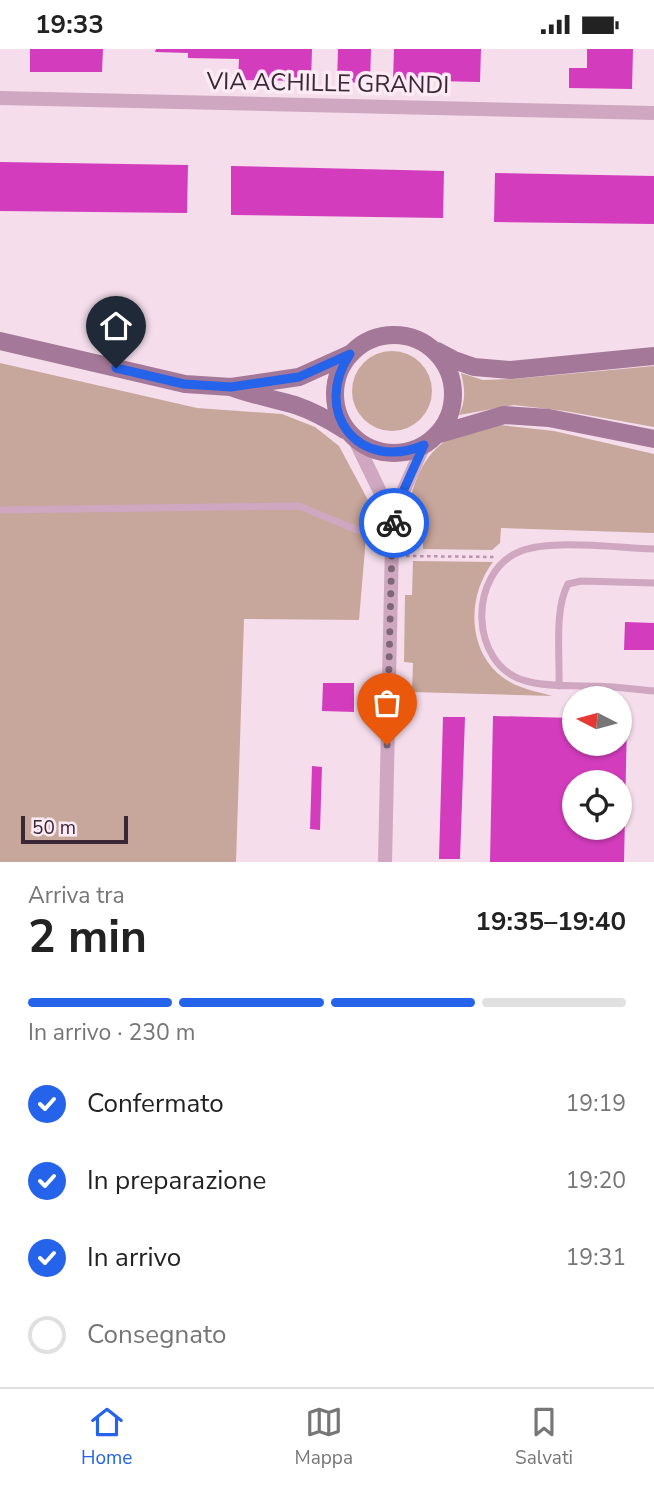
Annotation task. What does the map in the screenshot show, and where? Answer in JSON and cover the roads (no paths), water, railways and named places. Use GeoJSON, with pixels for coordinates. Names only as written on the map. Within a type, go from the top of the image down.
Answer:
{"type":"FeatureCollection","features":[{"type":"Feature","properties":{"kind":"main road"},"geometry":{"type":"LineString","coordinates":[[0,341],[184,384],[231,387],[299,377],[350,354],[364,343],[398,334],[416,338],[454,360],[474,367],[510,370],[654,356]]}},
{"type":"Feature","properties":{"kind":"main road"},"geometry":{"type":"LineString","coordinates":[[431,347],[444,362],[452,379],[454,398],[449,417],[439,434]]}},
{"type":"Feature","properties":{"kind":"main road"},"geometry":{"type":"LineString","coordinates":[[616,359],[654,350]]}},
{"type":"Feature","properties":{"kind":"main road"},"geometry":{"type":"LineString","coordinates":[[350,354],[335,384],[335,401],[339,417],[351,435]]}},
{"type":"Feature","properties":{"kind":"main road"},"geometry":{"type":"LineString","coordinates":[[231,387],[254,396],[298,406],[326,418],[366,447],[380,452],[403,453],[424,445],[439,434],[504,415],[549,418],[654,439]]}},
{"type":"Feature","properties":{"kind":"street","name":"VIA ACHILLE GRANDI"},"geometry":{"type":"LineString","coordinates":[[0,98],[654,113]]}},
{"type":"Feature","properties":{"kind":"street"},"geometry":{"type":"LineString","coordinates":[[351,435],[384,500],[392,550]]}},
{"type":"Feature","properties":{"kind":"street"},"geometry":{"type":"LineString","coordinates":[[385,862],[392,550],[397,505],[424,445]]}},
{"type":"Feature","properties":{"kind":"lane"},"geometry":{"type":"LineString","coordinates":[[0,510],[299,506],[392,550]]}},
{"type":"Feature","properties":{"kind":"lane"},"geometry":{"type":"LineString","coordinates":[[654,549],[542,545],[518,552],[497,569],[486,587],[481,621],[487,645],[498,661],[512,675],[525,681],[559,686],[654,691]]}},
{"type":"Feature","properties":{"kind":"lane"},"geometry":{"type":"LineString","coordinates":[[559,686],[561,609],[563,594],[568,584],[581,581],[654,583]]}}]}
